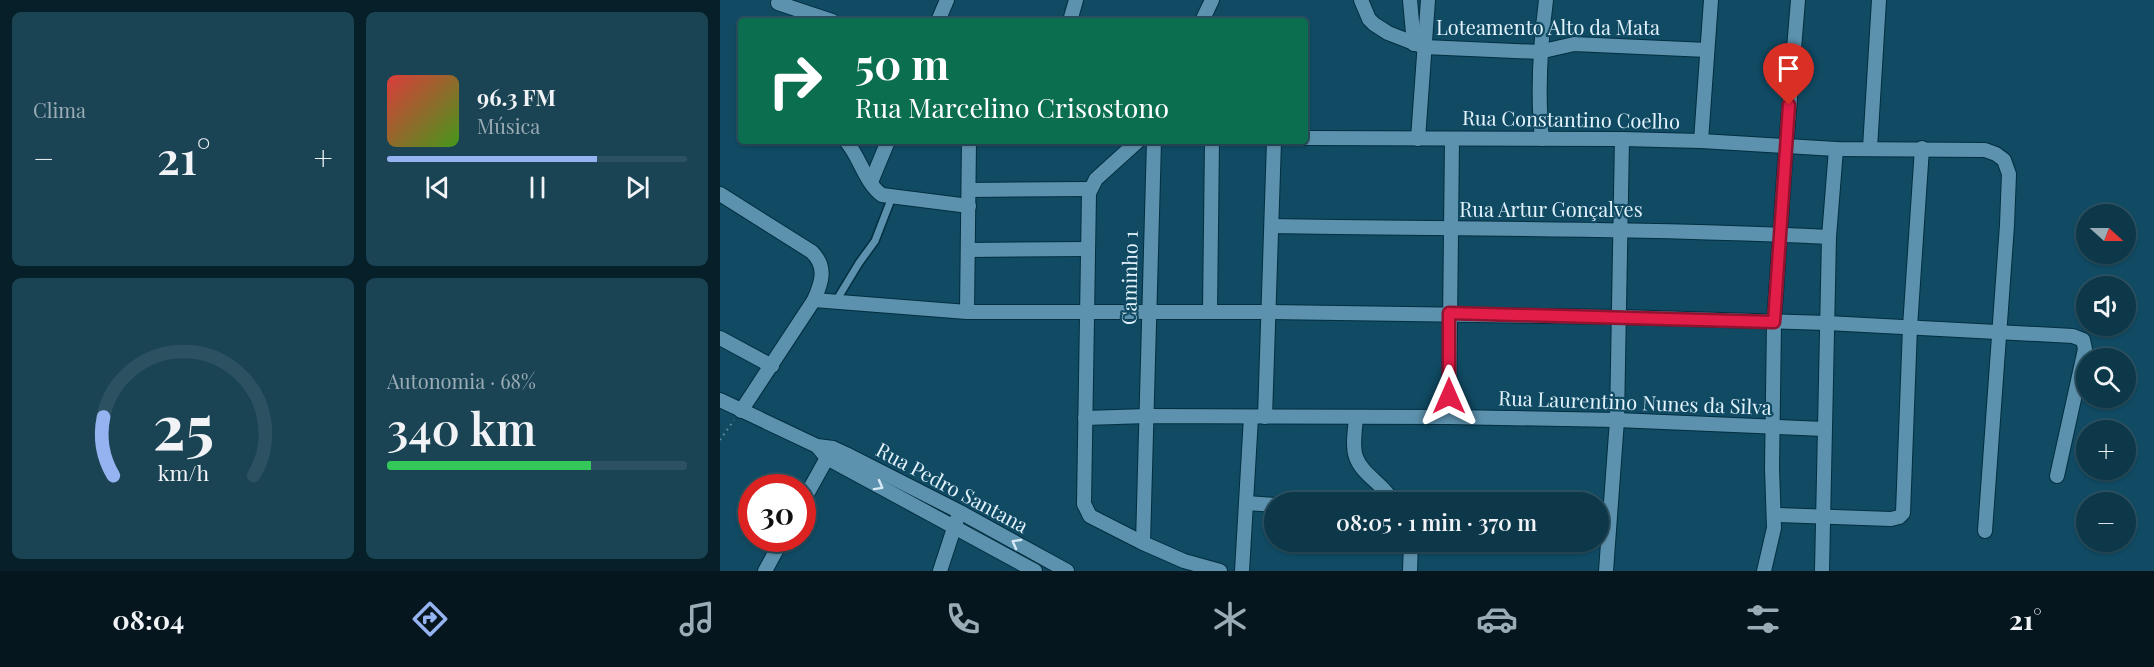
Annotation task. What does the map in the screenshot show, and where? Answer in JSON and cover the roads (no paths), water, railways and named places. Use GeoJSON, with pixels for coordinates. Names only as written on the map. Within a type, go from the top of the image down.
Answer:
{"type":"FeatureCollection","features":[{"type":"Feature","properties":{"kind":"street"},"geometry":{"type":"LineString","coordinates":[[939,18],[947,0]]}},
{"type":"Feature","properties":{"kind":"street"},"geometry":{"type":"LineString","coordinates":[[1071,18],[1076,0]]}},
{"type":"Feature","properties":{"kind":"street"},"geometry":{"type":"LineString","coordinates":[[1203,18],[1212,0]]}},
{"type":"Feature","properties":{"kind":"street"},"geometry":{"type":"LineString","coordinates":[[1361,0],[1369,19],[1374,24],[1388,33],[1419,46]]}},
{"type":"Feature","properties":{"kind":"street"},"geometry":{"type":"LineString","coordinates":[[1410,0],[1419,46]]}},
{"type":"Feature","properties":{"kind":"street"},"geometry":{"type":"LineString","coordinates":[[1418,139],[1419,46],[1428,0]]}},
{"type":"Feature","properties":{"kind":"street"},"geometry":{"type":"LineString","coordinates":[[1542,139],[1538,103],[1539,52],[1546,0]]}},
{"type":"Feature","properties":{"kind":"street"},"geometry":{"type":"LineString","coordinates":[[1701,141],[1711,0]]}},
{"type":"Feature","properties":{"kind":"street"},"geometry":{"type":"LineString","coordinates":[[1764,571],[1775,515],[1772,482],[1774,322],[1785,147],[1798,0]]}},
{"type":"Feature","properties":{"kind":"street"},"geometry":{"type":"LineString","coordinates":[[1870,148],[1879,0]]}},
{"type":"Feature","properties":{"kind":"street"},"geometry":{"type":"LineString","coordinates":[[777,3],[823,18]]}},
{"type":"Feature","properties":{"kind":"street","name":"Loteamento Alto da Mata"},"geometry":{"type":"LineString","coordinates":[[1419,46],[1539,52],[1574,44],[1707,50]]}},
{"type":"Feature","properties":{"kind":"street","name":"Rua Constantino Coelho"},"geometry":{"type":"LineString","coordinates":[[1308,138],[1701,141],[1836,149],[1985,150],[2000,156],[2007,166],[2007,225],[1998,331]]}},
{"type":"Feature","properties":{"kind":"street"},"geometry":{"type":"LineString","coordinates":[[1449,417],[1452,139]]}},
{"type":"Feature","properties":{"kind":"street"},"geometry":{"type":"LineString","coordinates":[[1608,492],[1617,420],[1622,140]]}},
{"type":"Feature","properties":{"kind":"street"},"geometry":{"type":"LineString","coordinates":[[849,144],[879,193],[892,197],[969,206]]}},
{"type":"Feature","properties":{"kind":"street"},"geometry":{"type":"LineString","coordinates":[[871,182],[887,144]]}},
{"type":"Feature","properties":{"kind":"street"},"geometry":{"type":"LineString","coordinates":[[967,312],[969,144]]}},
{"type":"Feature","properties":{"kind":"street"},"geometry":{"type":"LineString","coordinates":[[1135,144],[1096,179],[1089,189],[1084,418],[1085,509],[1090,516],[1143,543],[1184,561],[1220,571]]}},
{"type":"Feature","properties":{"kind":"street","name":"Caminho 1"},"geometry":{"type":"LineString","coordinates":[[1143,543],[1154,144]]}},
{"type":"Feature","properties":{"kind":"street"},"geometry":{"type":"LineString","coordinates":[[1210,311],[1212,144]]}},
{"type":"Feature","properties":{"kind":"street"},"geometry":{"type":"LineString","coordinates":[[1242,571],[1246,503],[1258,417],[1268,312],[1274,144]]}},
{"type":"Feature","properties":{"kind":"street"},"geometry":{"type":"LineString","coordinates":[[1775,515],[1891,519],[1899,517],[1905,509],[1910,327],[1922,148]]}},
{"type":"Feature","properties":{"kind":"street"},"geometry":{"type":"LineString","coordinates":[[1822,571],[1829,237],[1836,149]]}},
{"type":"Feature","properties":{"kind":"street"},"geometry":{"type":"LineString","coordinates":[[969,190],[1089,189]]}},
{"type":"Feature","properties":{"kind":"street"},"geometry":{"type":"LineString","coordinates":[[720,194],[812,252],[820,262],[823,275],[814,300],[741,411]]}},
{"type":"Feature","properties":{"kind":"street","name":"Rua Artur Gonçalves"},"geometry":{"type":"LineString","coordinates":[[1272,226],[1621,229],[1829,237]]}},
{"type":"Feature","properties":{"kind":"street"},"geometry":{"type":"LineString","coordinates":[[968,250],[1088,249]]}},
{"type":"Feature","properties":{"kind":"street"},"geometry":{"type":"LineString","coordinates":[[814,300],[967,312],[1210,311],[1620,316],[1827,323],[2073,336],[2084,343],[2085,354],[2057,476]]}},
{"type":"Feature","properties":{"kind":"street"},"geometry":{"type":"LineString","coordinates":[[1985,531],[1998,331]]}},
{"type":"Feature","properties":{"kind":"street"},"geometry":{"type":"LineString","coordinates":[[720,338],[772,366]]}},
{"type":"Feature","properties":{"kind":"street","name":"Rua Pedro Santana"},"geometry":{"type":"LineString","coordinates":[[720,400],[830,453],[953,526],[1035,571]]}},
{"type":"Feature","properties":{"kind":"street","name":"Rua Laurentino Nunes da Silva"},"geometry":{"type":"LineString","coordinates":[[1084,418],[1147,416],[1449,417],[1617,420],[1824,429]]}},
{"type":"Feature","properties":{"kind":"street"},"geometry":{"type":"LineString","coordinates":[[1356,418],[1354,448],[1356,459],[1387,492]]}},
{"type":"Feature","properties":{"kind":"street"},"geometry":{"type":"LineString","coordinates":[[816,478],[830,453]]}},
{"type":"Feature","properties":{"kind":"street","name":"Rua Pedro Santana"},"geometry":{"type":"LineString","coordinates":[[830,453],[960,512],[1067,571]]}},
{"type":"Feature","properties":{"kind":"street"},"geometry":{"type":"LineString","coordinates":[[1246,503],[1264,504]]}},
{"type":"Feature","properties":{"kind":"street"},"geometry":{"type":"LineString","coordinates":[[940,571],[953,526],[960,512]]}},
{"type":"Feature","properties":{"kind":"street"},"geometry":{"type":"LineString","coordinates":[[765,571],[775,552]]}},
{"type":"Feature","properties":{"kind":"street"},"geometry":{"type":"LineString","coordinates":[[1410,571],[1411,552]]}},
{"type":"Feature","properties":{"kind":"street"},"geometry":{"type":"LineString","coordinates":[[1606,552],[1606,571]]}},
{"type":"Feature","properties":{"kind":"lane"},"geometry":{"type":"LineString","coordinates":[[836,301],[875,241],[892,197]]}}]}
